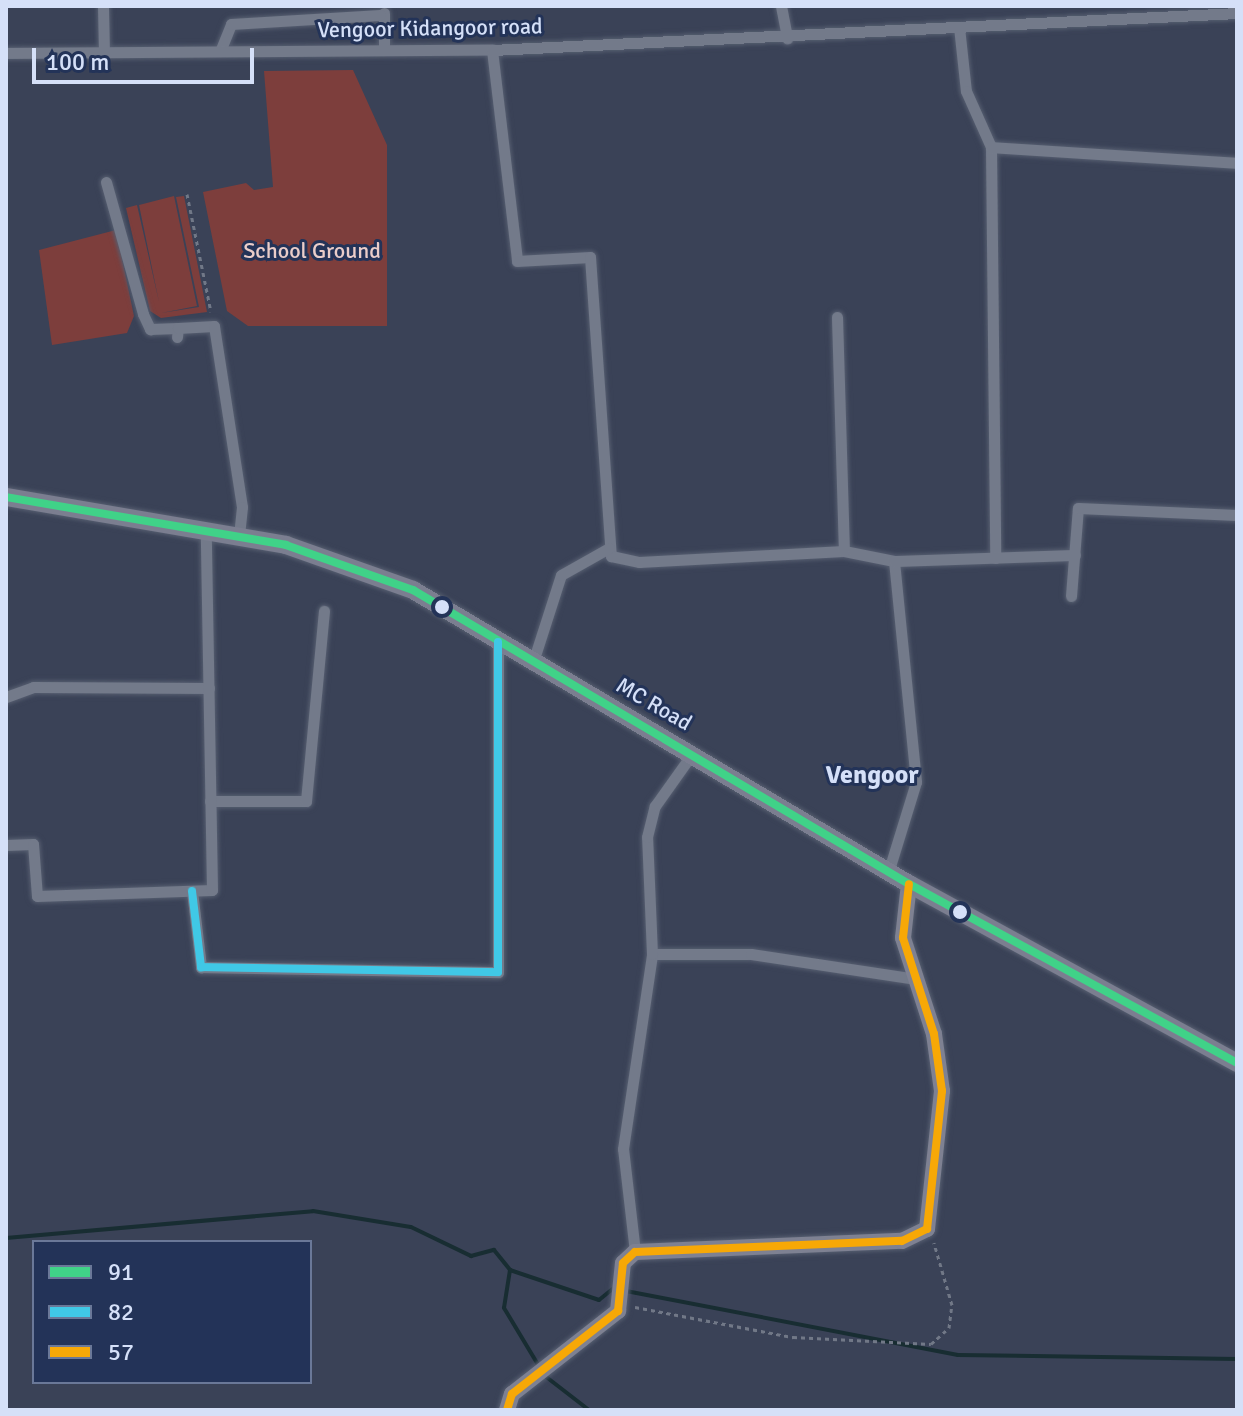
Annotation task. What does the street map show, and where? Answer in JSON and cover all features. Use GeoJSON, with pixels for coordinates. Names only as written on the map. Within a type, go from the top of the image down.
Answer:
{"type":"FeatureCollection","features":[{"type":"Feature","properties":{"kind":"main road","name":"MC Road"},"geometry":{"type":"LineString","coordinates":[[6,497],[239,535],[361,567],[533,662],[909,884],[1237,1063]]}},
{"type":"Feature","properties":{"kind":"street"},"geometry":{"type":"LineString","coordinates":[[103,6],[104,54]]}},
{"type":"Feature","properties":{"kind":"street"},"geometry":{"type":"LineString","coordinates":[[781,6],[787,38]]}},
{"type":"Feature","properties":{"kind":"street","name":"Vengoor Kidangoor road"},"geometry":{"type":"LineString","coordinates":[[6,53],[104,54],[221,49],[492,50],[787,38],[1237,13]]}},
{"type":"Feature","properties":{"kind":"street"},"geometry":{"type":"LineString","coordinates":[[221,49],[231,24],[382,14],[384,50]]}},
{"type":"Feature","properties":{"kind":"street"},"geometry":{"type":"LineString","coordinates":[[959,27],[966,91],[991,147],[995,558]]}},
{"type":"Feature","properties":{"kind":"street"},"geometry":{"type":"LineString","coordinates":[[492,50],[517,261],[590,257],[605,385],[609,548],[621,561],[844,551],[894,561],[1075,555]]}},
{"type":"Feature","properties":{"kind":"street"},"geometry":{"type":"LineString","coordinates":[[991,147],[1237,163]]}},
{"type":"Feature","properties":{"kind":"street"},"geometry":{"type":"LineString","coordinates":[[106,182],[143,314],[150,329],[177,332],[214,326],[242,507],[239,535]]}},
{"type":"Feature","properties":{"kind":"street"},"geometry":{"type":"LineString","coordinates":[[837,317],[844,551]]}},
{"type":"Feature","properties":{"kind":"street"},"geometry":{"type":"LineString","coordinates":[[1071,596],[1078,508],[1088,504],[1237,515]]}},
{"type":"Feature","properties":{"kind":"street"},"geometry":{"type":"LineString","coordinates":[[6,845],[33,844],[37,896],[212,890],[206,530]]}},
{"type":"Feature","properties":{"kind":"street"},"geometry":{"type":"LineString","coordinates":[[533,662],[561,575],[609,548]]}},
{"type":"Feature","properties":{"kind":"street"},"geometry":{"type":"LineString","coordinates":[[889,870],[916,782],[894,561]]}},
{"type":"Feature","properties":{"kind":"street"},"geometry":{"type":"LineString","coordinates":[[210,801],[306,801],[324,611]]}},
{"type":"Feature","properties":{"kind":"street"},"geometry":{"type":"LineString","coordinates":[[192,891],[201,967],[498,972],[498,642]]}},
{"type":"Feature","properties":{"kind":"street"},"geometry":{"type":"LineString","coordinates":[[6,697],[33,687],[209,688]]}},
{"type":"Feature","properties":{"kind":"street"},"geometry":{"type":"LineString","coordinates":[[635,1252],[623,1149],[652,954],[647,837],[655,806],[692,754]]}},
{"type":"Feature","properties":{"kind":"street"},"geometry":{"type":"LineString","coordinates":[[507,1410],[522,1386],[618,1311],[623,1263],[635,1252],[902,1241],[927,1229],[942,1091],[916,979],[903,938],[909,884]]}},
{"type":"Feature","properties":{"kind":"street"},"geometry":{"type":"LineString","coordinates":[[652,954],[751,954],[916,979]]}},
{"type":"Feature","properties":{"kind":"path"},"geometry":{"type":"LineString","coordinates":[[187,194],[212,318]]}},
{"type":"Feature","properties":{"kind":"path"},"geometry":{"type":"LineString","coordinates":[[618,1311],[638,1306],[793,1337],[931,1344],[949,1328],[952,1305],[927,1229]]}},
{"type":"Feature","properties":{"kind":"green space","name":"School Ground"},"geometry":{"type":"Polygon","coordinates":[[[353,70],[387,145],[387,326],[248,326],[227,311],[203,192],[246,183],[254,190],[273,187],[264,71],[353,70]]]}},
{"type":"Feature","properties":{"kind":"green space"},"geometry":{"type":"Polygon","coordinates":[[[174,196],[197,306],[161,313],[199,307],[176,197],[184,196],[207,312],[161,318],[150,311],[126,208],[137,205],[159,302],[139,205],[174,196]]]}},
{"type":"Feature","properties":{"kind":"green space"},"geometry":{"type":"Polygon","coordinates":[[[116,230],[134,316],[127,333],[52,345],[39,250],[116,230]]]}},
{"type":"Feature","properties":{"kind":"waterway"},"geometry":{"type":"LineString","coordinates":[[6,1238],[313,1211],[411,1227],[471,1256],[494,1250],[510,1270],[504,1308],[540,1368]]}},
{"type":"Feature","properties":{"kind":"waterway"},"geometry":{"type":"LineString","coordinates":[[510,1270],[599,1300],[614,1288]]}},
{"type":"Feature","properties":{"kind":"waterway"},"geometry":{"type":"LineString","coordinates":[[626,1291],[958,1355],[1237,1359]]}},
{"type":"Feature","properties":{"kind":"waterway"},"geometry":{"type":"LineString","coordinates":[[545,1376],[589,1410]]}},
{"type":"Feature","properties":{"kind":"transit line","name":"91"},"geometry":{"type":"LineString","coordinates":[[6,497],[286,545],[413,590],[909,884],[1237,1063]]}},
{"type":"Feature","properties":{"kind":"transit line","name":"82"},"geometry":{"type":"LineString","coordinates":[[192,891],[201,967],[498,972],[498,642]]}},
{"type":"Feature","properties":{"kind":"transit line","name":"57"},"geometry":{"type":"LineString","coordinates":[[507,1410],[512,1394],[618,1311],[623,1263],[635,1252],[902,1241],[927,1229],[942,1091],[934,1034],[903,938],[909,884]]}},
{"type":"Feature","properties":{"kind":"district","name":"Vengoor"},"geometry":{"type":"Point","coordinates":[872,776]}}]}
